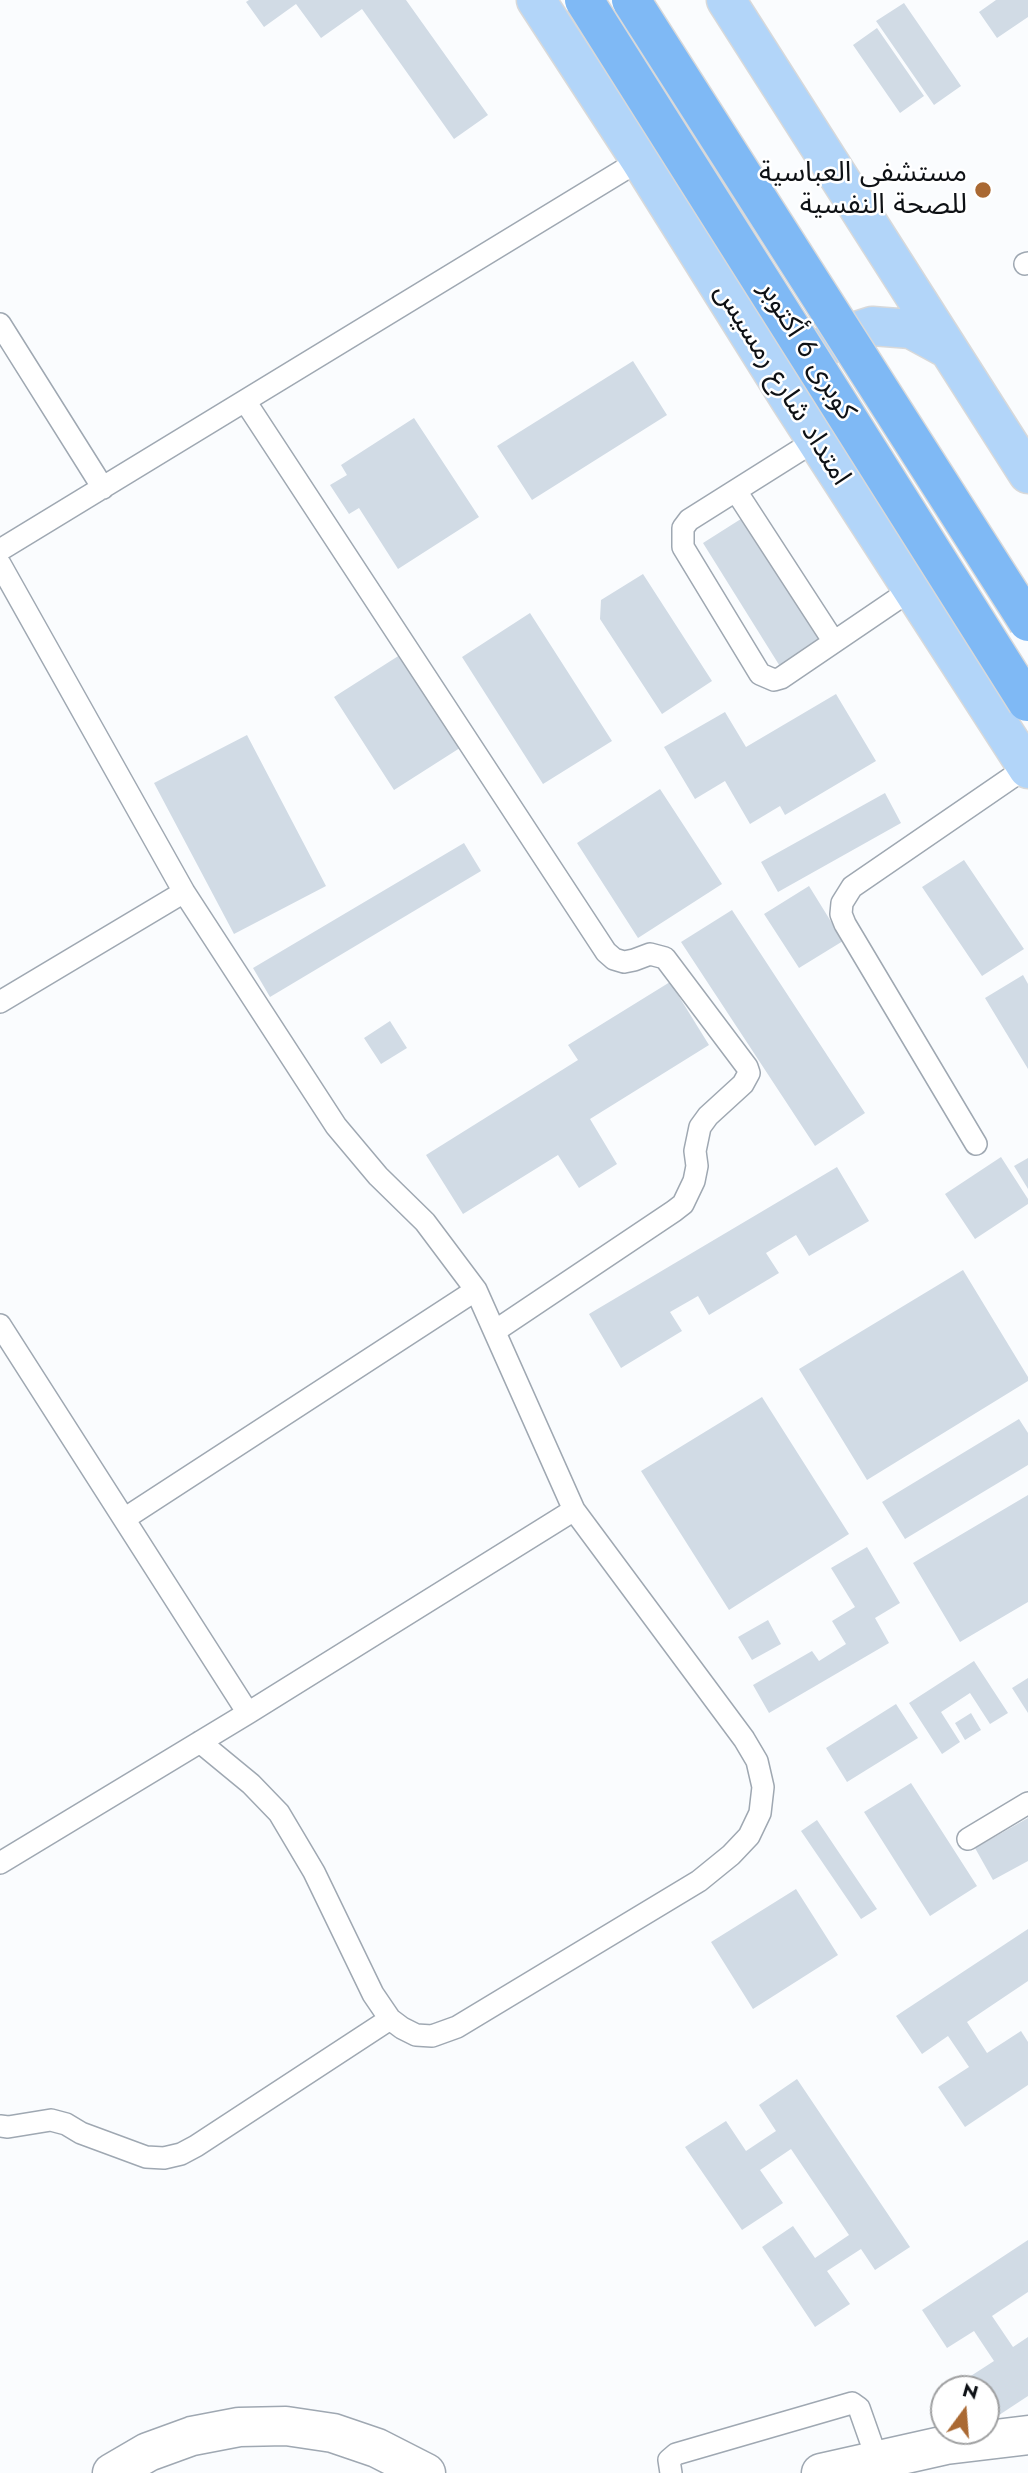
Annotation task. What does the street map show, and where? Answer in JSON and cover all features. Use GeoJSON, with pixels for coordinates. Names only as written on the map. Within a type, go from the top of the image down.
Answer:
{"type":"FeatureCollection","features":[{"type":"Feature","properties":{"kind":"highway","name":"كوبرى 6 أكتوبر"},"geometry":{"type":"LineString","coordinates":[[584,0],[1027,702]]}},
{"type":"Feature","properties":{"kind":"highway","name":"كوبرى 6 أكتوبر"},"geometry":{"type":"LineString","coordinates":[[631,0],[1028,622]]}},
{"type":"Feature","properties":{"kind":"main road","name":"امتداد شارع رمسيس"},"geometry":{"type":"LineString","coordinates":[[536,0],[1027,768]]}},
{"type":"Feature","properties":{"kind":"main road"},"geometry":{"type":"LineString","coordinates":[[726,0],[1028,474]]}},
{"type":"Feature","properties":{"kind":"main road"},"geometry":{"type":"LineString","coordinates":[[790,400],[806,364],[835,338],[872,326],[911,329],[946,348]]}},
{"type":"Feature","properties":{"kind":"street"},"geometry":{"type":"LineString","coordinates":[[112,2473],[148,2452],[192,2436],[239,2427],[286,2426],[333,2433],[377,2448],[426,2473]]}},
{"type":"Feature","properties":{"kind":"street"},"geometry":{"type":"LineString","coordinates":[[821,2473],[946,2445],[1027,2435]]}},
{"type":"Feature","properties":{"kind":"lane"},"geometry":{"type":"LineString","coordinates":[[0,550],[640,160]]}},
{"type":"Feature","properties":{"kind":"lane"},"geometry":{"type":"LineString","coordinates":[[0,324],[103,488]]}},
{"type":"Feature","properties":{"kind":"lane"},"geometry":{"type":"LineString","coordinates":[[245,401],[606,952],[614,959],[624,962],[650,954],[665,958],[747,1066],[749,1073],[743,1084],[708,1116],[700,1127],[694,1181],[682,1204],[495,1331]]}},
{"type":"Feature","properties":{"kind":"lane"},"geometry":{"type":"LineString","coordinates":[[816,440],[689,520],[683,528],[683,547],[760,674],[766,678],[781,678],[912,589]]}},
{"type":"Feature","properties":{"kind":"lane"},"geometry":{"type":"LineString","coordinates":[[736,491],[834,642]]}},
{"type":"Feature","properties":{"kind":"lane"},"geometry":{"type":"LineString","coordinates":[[0,564],[184,892],[336,1126],[364,1161],[432,1231],[477,1290],[575,1510],[744,1739],[757,1761],[762,1787],[760,1813],[749,1836],[699,1881],[457,2027],[432,2036],[416,2035],[390,2019],[373,1994],[314,1872],[279,1814],[251,1784],[200,1742]]}},
{"type":"Feature","properties":{"kind":"lane"},"geometry":{"type":"LineString","coordinates":[[976,1143],[845,924],[841,914],[842,903],[852,887],[1027,768]]}},
{"type":"Feature","properties":{"kind":"lane"},"geometry":{"type":"LineString","coordinates":[[0,1002],[184,892]]}},
{"type":"Feature","properties":{"kind":"lane"},"geometry":{"type":"LineString","coordinates":[[124,1520],[477,1290]]}},
{"type":"Feature","properties":{"kind":"lane"},"geometry":{"type":"LineString","coordinates":[[0,1325],[248,1713]]}},
{"type":"Feature","properties":{"kind":"lane"},"geometry":{"type":"LineString","coordinates":[[0,1863],[575,1510]]}},
{"type":"Feature","properties":{"kind":"lane"},"geometry":{"type":"LineString","coordinates":[[968,1839],[1028,1804]]}},
{"type":"Feature","properties":{"kind":"lane"},"geometry":{"type":"LineString","coordinates":[[0,2126],[51,2120],[146,2157],[164,2158],[181,2154],[390,2019]]}},
{"type":"Feature","properties":{"kind":"lane"},"geometry":{"type":"LineString","coordinates":[[671,2473],[669,2460],[676,2454],[852,2403],[859,2408],[877,2459]]}},
{"type":"Feature","properties":{"kind":"building"},"geometry":{"type":"Polygon","coordinates":[[[406,0],[488,115],[454,139],[362,9],[321,38],[296,4],[264,27],[246,2],[406,0]]]}},
{"type":"Feature","properties":{"kind":"building"},"geometry":{"type":"Polygon","coordinates":[[[996,0],[1028,0],[1028,17],[997,38],[979,12],[996,0]]]}},
{"type":"Feature","properties":{"kind":"building"},"geometry":{"type":"Polygon","coordinates":[[[904,3],[961,86],[934,105],[876,21],[904,3]]]}},
{"type":"Feature","properties":{"kind":"building"},"geometry":{"type":"Polygon","coordinates":[[[877,28],[924,96],[900,113],[853,45],[877,28]]]}},
{"type":"Feature","properties":{"kind":"building"},"geometry":{"type":"Polygon","coordinates":[[[633,361],[667,415],[532,500],[497,446],[633,361]]]}},
{"type":"Feature","properties":{"kind":"building"},"geometry":{"type":"Polygon","coordinates":[[[414,418],[479,517],[398,569],[359,508],[349,514],[330,485],[347,475],[341,465],[414,418]]]}},
{"type":"Feature","properties":{"kind":"building"},"geometry":{"type":"Polygon","coordinates":[[[744,517],[822,642],[781,668],[703,543],[744,517]]]}},
{"type":"Feature","properties":{"kind":"building"},"geometry":{"type":"Polygon","coordinates":[[[643,574],[712,681],[662,714],[600,619],[601,600],[643,574]]]}},
{"type":"Feature","properties":{"kind":"building"},"geometry":{"type":"Polygon","coordinates":[[[530,613],[612,741],[543,784],[462,657],[530,613]]]}},
{"type":"Feature","properties":{"kind":"building"},"geometry":{"type":"Polygon","coordinates":[[[403,653],[463,746],[394,790],[334,697],[403,653]]]}},
{"type":"Feature","properties":{"kind":"building"},"geometry":{"type":"Polygon","coordinates":[[[836,694],[876,761],[785,815],[780,806],[750,824],[725,781],[695,799],[664,747],[725,712],[746,747],[836,694]]]}},
{"type":"Feature","properties":{"kind":"building"},"geometry":{"type":"Polygon","coordinates":[[[247,735],[326,886],[234,934],[154,783],[247,735]]]}},
{"type":"Feature","properties":{"kind":"building"},"geometry":{"type":"Polygon","coordinates":[[[660,789],[722,884],[638,938],[577,843],[660,789]]]}},
{"type":"Feature","properties":{"kind":"building"},"geometry":{"type":"Polygon","coordinates":[[[885,793],[901,823],[778,892],[761,862],[885,793]]]}},
{"type":"Feature","properties":{"kind":"building"},"geometry":{"type":"Polygon","coordinates":[[[464,843],[481,871],[270,997],[253,968],[464,843]]]}},
{"type":"Feature","properties":{"kind":"building"},"geometry":{"type":"Polygon","coordinates":[[[964,860],[1024,949],[982,976],[922,887],[964,860]]]}},
{"type":"Feature","properties":{"kind":"building"},"geometry":{"type":"Polygon","coordinates":[[[809,886],[843,941],[799,968],[764,914],[809,886]]]}},
{"type":"Feature","properties":{"kind":"building"},"geometry":{"type":"Polygon","coordinates":[[[732,910],[865,1113],[815,1146],[681,942],[732,910]]]}},
{"type":"Feature","properties":{"kind":"building"},"geometry":{"type":"Polygon","coordinates":[[[1023,975],[1028,984],[1028,1069],[985,998],[1023,975]]]}},
{"type":"Feature","properties":{"kind":"building"},"geometry":{"type":"Polygon","coordinates":[[[670,982],[709,1045],[590,1119],[617,1164],[579,1188],[558,1155],[463,1214],[426,1155],[578,1060],[568,1045],[670,982]]]}},
{"type":"Feature","properties":{"kind":"building"},"geometry":{"type":"Polygon","coordinates":[[[390,1021],[407,1048],[381,1064],[364,1038],[390,1021]]]}},
{"type":"Feature","properties":{"kind":"building"},"geometry":{"type":"Polygon","coordinates":[[[1001,1157],[1028,1199],[1028,1204],[975,1239],[945,1194],[1001,1157]]]}},
{"type":"Feature","properties":{"kind":"building"},"geometry":{"type":"Polygon","coordinates":[[[1028,1158],[1028,1189],[1014,1166],[1028,1158]]]}},
{"type":"Feature","properties":{"kind":"building"},"geometry":{"type":"Polygon","coordinates":[[[837,1167],[869,1221],[809,1256],[796,1235],[766,1253],[779,1273],[709,1315],[698,1296],[670,1312],[682,1331],[621,1368],[589,1314],[837,1167]]]}},
{"type":"Feature","properties":{"kind":"building"},"geometry":{"type":"Polygon","coordinates":[[[963,1270],[1028,1381],[867,1480],[799,1369],[963,1270]]]}},
{"type":"Feature","properties":{"kind":"building"},"geometry":{"type":"Polygon","coordinates":[[[762,1397],[849,1534],[729,1610],[641,1471],[762,1397]]]}},
{"type":"Feature","properties":{"kind":"building"},"geometry":{"type":"Polygon","coordinates":[[[1019,1419],[1028,1433],[1028,1465],[905,1539],[882,1502],[1019,1419]]]}},
{"type":"Feature","properties":{"kind":"building"},"geometry":{"type":"Polygon","coordinates":[[[1028,1495],[1028,1602],[960,1642],[913,1563],[1028,1495]]]}},
{"type":"Feature","properties":{"kind":"building"},"geometry":{"type":"Polygon","coordinates":[[[867,1547],[900,1603],[875,1618],[889,1643],[769,1713],[753,1685],[812,1651],[819,1661],[846,1644],[832,1621],[855,1607],[831,1568],[867,1547]]]}},
{"type":"Feature","properties":{"kind":"building"},"geometry":{"type":"Polygon","coordinates":[[[768,1620],[781,1644],[752,1660],[738,1637],[768,1620]]]}},
{"type":"Feature","properties":{"kind":"building"},"geometry":{"type":"Polygon","coordinates":[[[974,1661],[1008,1713],[990,1724],[970,1693],[941,1712],[960,1742],[942,1754],[909,1703],[974,1661]]]}},
{"type":"Feature","properties":{"kind":"building"},"geometry":{"type":"Polygon","coordinates":[[[1028,1678],[1028,1713],[1012,1688],[1028,1678]]]}},
{"type":"Feature","properties":{"kind":"building"},"geometry":{"type":"Polygon","coordinates":[[[896,1704],[918,1738],[847,1782],[826,1748],[896,1704]]]}},
{"type":"Feature","properties":{"kind":"building"},"geometry":{"type":"Polygon","coordinates":[[[971,1713],[981,1730],[965,1740],[955,1723],[971,1713]]]}},
{"type":"Feature","properties":{"kind":"building"},"geometry":{"type":"Polygon","coordinates":[[[911,1783],[977,1886],[930,1916],[864,1812],[911,1783]]]}},
{"type":"Feature","properties":{"kind":"building"},"geometry":{"type":"Polygon","coordinates":[[[1028,1818],[1028,1861],[993,1880],[975,1848],[1028,1818]]]}},
{"type":"Feature","properties":{"kind":"building"},"geometry":{"type":"Polygon","coordinates":[[[817,1820],[877,1909],[861,1919],[801,1831],[817,1820]]]}},
{"type":"Feature","properties":{"kind":"building"},"geometry":{"type":"Polygon","coordinates":[[[796,1889],[838,1955],[753,2009],[711,1942],[796,1889]]]}},
{"type":"Feature","properties":{"kind":"building"},"geometry":{"type":"Polygon","coordinates":[[[1028,1929],[1028,1981],[967,2022],[987,2053],[1021,2031],[1028,2042],[1028,2085],[965,2127],[938,2087],[969,2067],[948,2036],[922,2054],[896,2016],[1028,1929]]]}},
{"type":"Feature","properties":{"kind":"building"},"geometry":{"type":"Polygon","coordinates":[[[797,2079],[910,2247],[875,2270],[861,2249],[827,2271],[850,2304],[815,2327],[762,2247],[793,2226],[815,2258],[849,2235],[791,2149],[760,2170],[783,2203],[742,2230],[685,2147],[726,2121],[746,2151],[776,2131],[759,2105],[797,2079]]]}},
{"type":"Feature","properties":{"kind":"building"},"geometry":{"type":"Polygon","coordinates":[[[1028,2240],[1028,2292],[992,2316],[1013,2347],[1028,2337],[1028,2396],[1000,2414],[1000,2375],[972,2375],[994,2361],[974,2331],[947,2348],[922,2310],[1028,2240]]]}},
{"type":"Feature","properties":{"kind":"place","name":"مستشفى العباسية للصحة النفسية"},"geometry":{"type":"Point","coordinates":[983,190]}}]}
